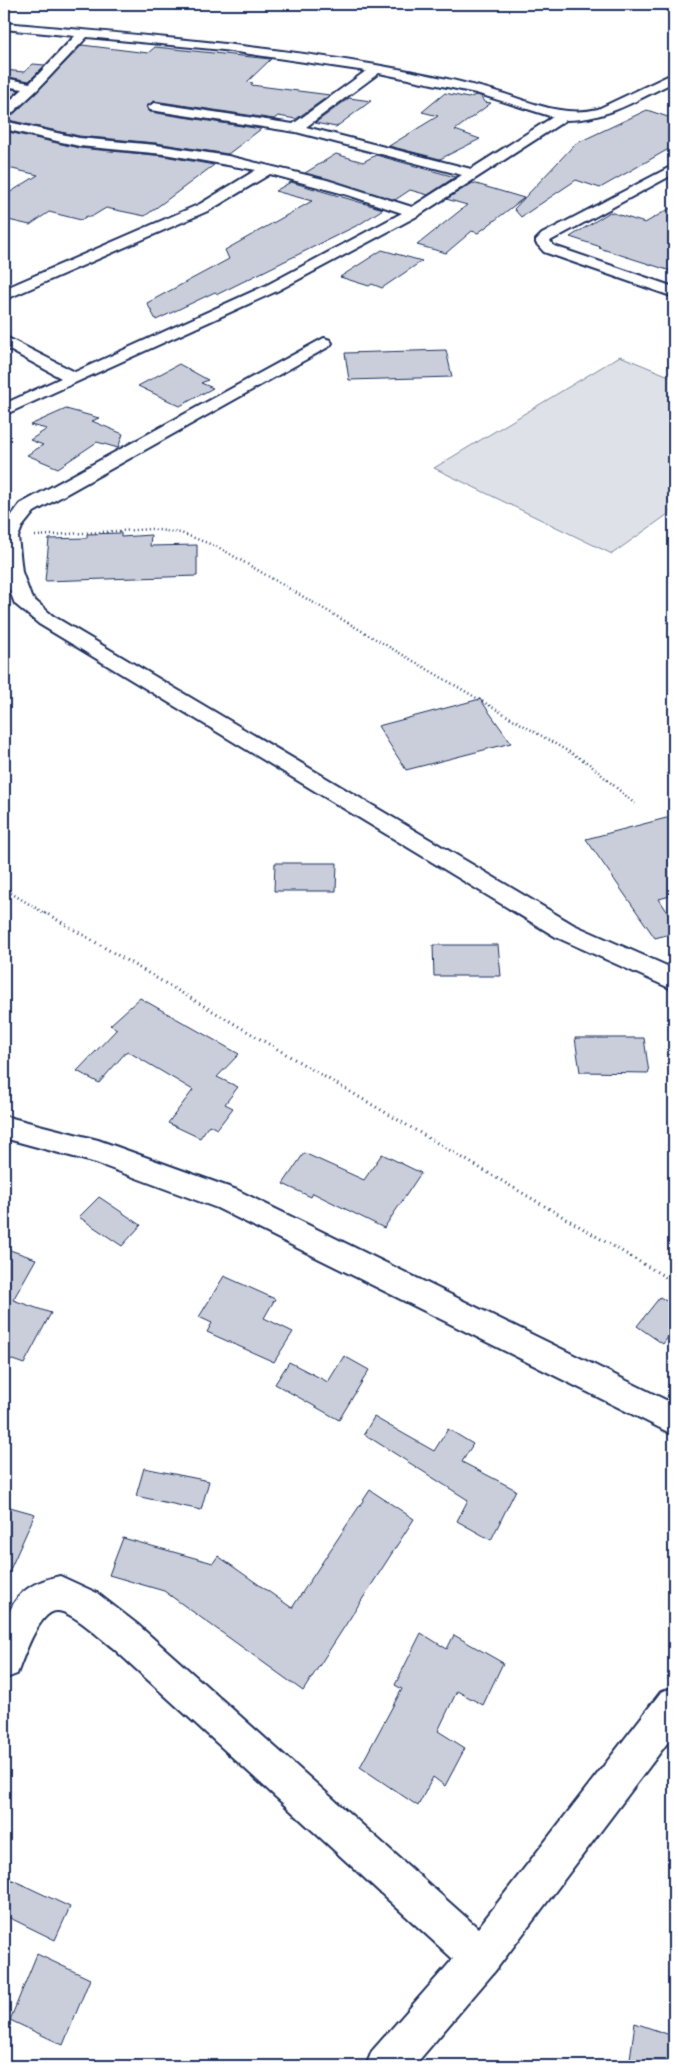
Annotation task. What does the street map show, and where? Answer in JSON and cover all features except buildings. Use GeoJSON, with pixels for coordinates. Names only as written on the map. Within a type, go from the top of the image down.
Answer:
{"type":"FeatureCollection","features":[{"type":"Feature","properties":{"kind":"street"},"geometry":{"type":"LineString","coordinates":[[4,26],[223,46],[377,69],[479,90],[563,116],[585,116],[602,112],[674,77]]}},
{"type":"Feature","properties":{"kind":"street"},"geometry":{"type":"LineString","coordinates":[[4,113],[33,87],[85,32]]}},
{"type":"Feature","properties":{"kind":"street"},"geometry":{"type":"LineString","coordinates":[[296,128],[377,69]]}},
{"type":"Feature","properties":{"kind":"street"},"geometry":{"type":"LineString","coordinates":[[4,82],[33,87]]}},
{"type":"Feature","properties":{"kind":"street"},"geometry":{"type":"LineString","coordinates":[[154,107],[296,128],[471,173]]}},
{"type":"Feature","properties":{"kind":"street"},"geometry":{"type":"LineString","coordinates":[[4,410],[272,288],[414,212],[471,173],[563,116]]}},
{"type":"Feature","properties":{"kind":"street"},"geometry":{"type":"LineString","coordinates":[[4,125],[64,139],[103,145],[164,149],[268,170],[351,190],[414,212]]}},
{"type":"Feature","properties":{"kind":"street"},"geometry":{"type":"LineString","coordinates":[[4,295],[204,206],[268,170]]}},
{"type":"Feature","properties":{"kind":"street"},"geometry":{"type":"LineString","coordinates":[[673,171],[547,237],[543,240],[543,243],[549,249],[674,292]]}},
{"type":"Feature","properties":{"kind":"street"},"geometry":{"type":"LineString","coordinates":[[4,341],[74,378]]}},
{"type":"Feature","properties":{"kind":"street"},"geometry":{"type":"LineString","coordinates":[[324,343],[27,508],[13,526],[9,549],[12,572],[22,600],[46,620],[269,756],[565,931],[674,980]]}},
{"type":"Feature","properties":{"kind":"street"},"geometry":{"type":"LineString","coordinates":[[4,1127],[98,1152],[227,1199],[674,1420]]}},
{"type":"Feature","properties":{"kind":"street"},"geometry":{"type":"LineString","coordinates":[[4,1661],[26,1612],[44,1596],[60,1593],[85,1606],[125,1636],[481,1957]]}},
{"type":"Feature","properties":{"kind":"street"},"geometry":{"type":"LineString","coordinates":[[387,2066],[481,1957],[674,1706]]}},
{"type":"Feature","properties":{"kind":"path"},"geometry":{"type":"LineString","coordinates":[[10,537],[151,529],[181,532],[218,547],[588,763],[636,804]]}},
{"type":"Feature","properties":{"kind":"path"},"geometry":{"type":"LineString","coordinates":[[4,888],[674,1282]]}},
{"type":"Feature","properties":{"kind":"shaded area"},"geometry":{"type":"Polygon","coordinates":[[[620,356],[674,378],[674,510],[612,554],[434,468],[620,356]]]}}]}
